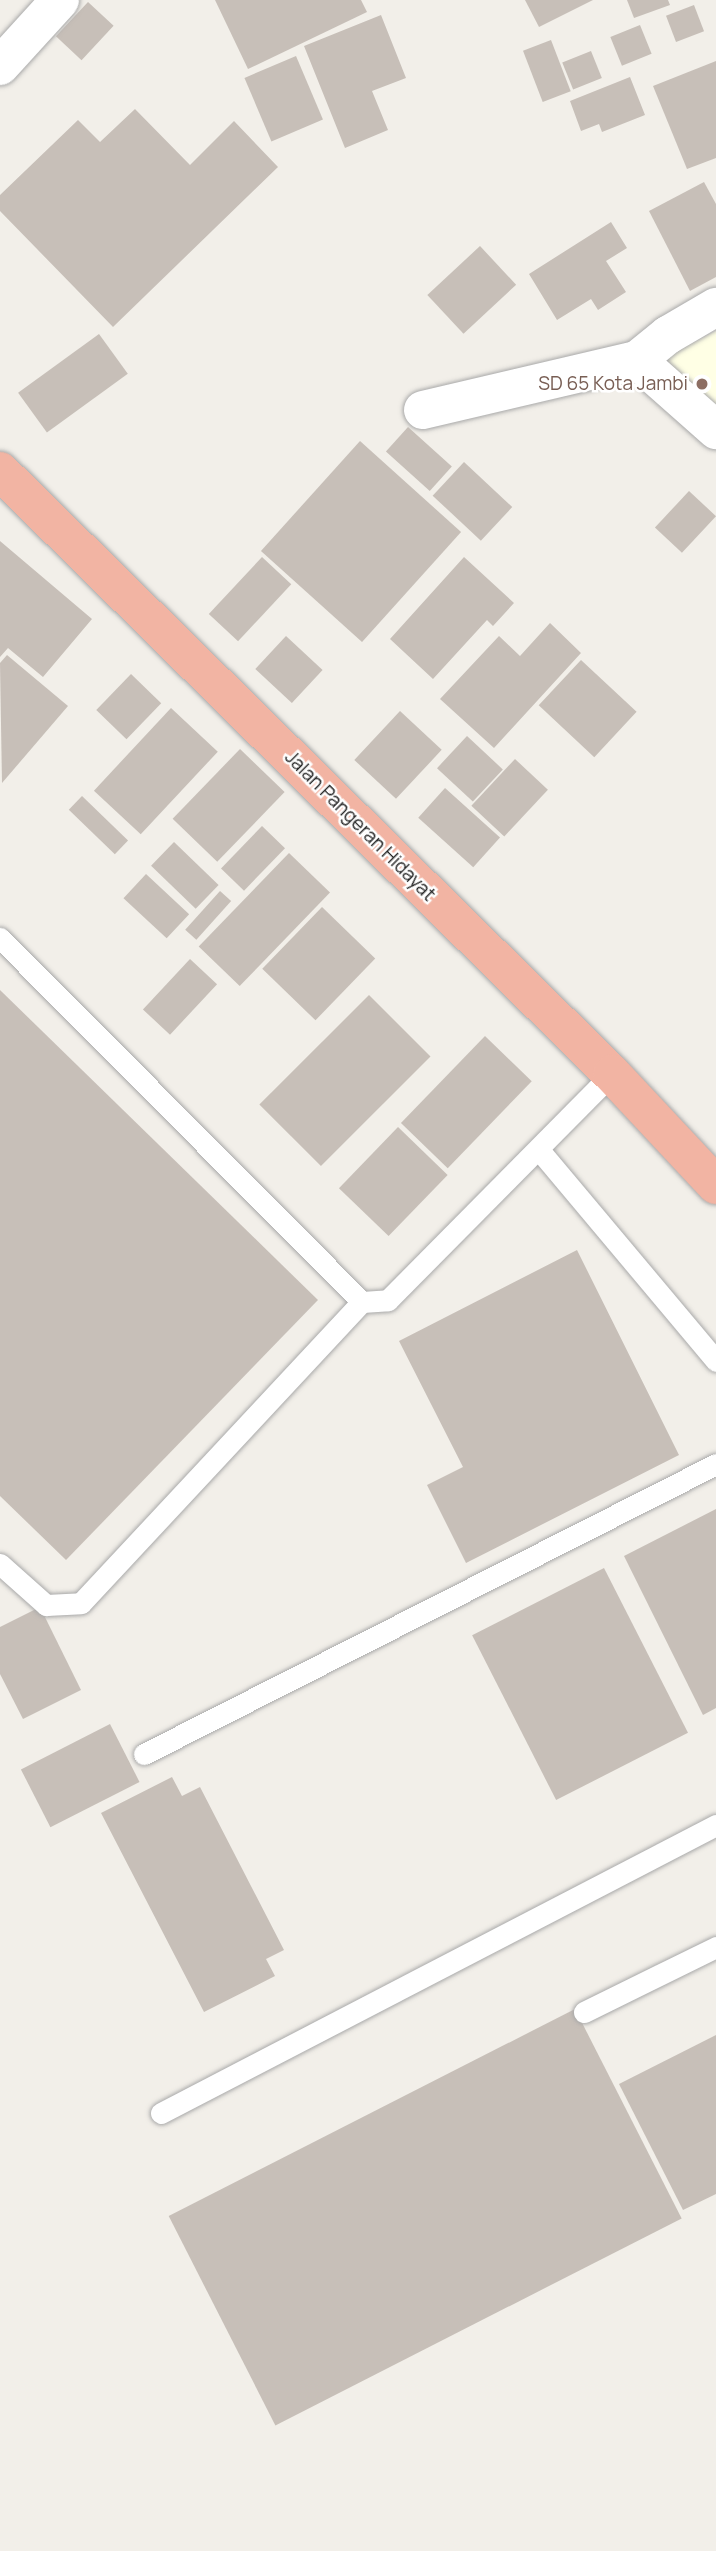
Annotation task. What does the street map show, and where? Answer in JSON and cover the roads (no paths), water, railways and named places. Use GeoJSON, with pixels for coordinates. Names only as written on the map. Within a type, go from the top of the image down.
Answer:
{"type":"FeatureCollection","features":[{"type":"Feature","properties":{"kind":"highway","name":"Jalan Pangeran Hidayat"},"geometry":{"type":"LineString","coordinates":[[0,471],[612,1074],[716,1185]]}},
{"type":"Feature","properties":{"kind":"street"},"geometry":{"type":"LineString","coordinates":[[0,66],[60,0]]}},
{"type":"Feature","properties":{"kind":"street"},"geometry":{"type":"LineString","coordinates":[[423,410],[637,360],[716,307]]}},
{"type":"Feature","properties":{"kind":"street"},"geometry":{"type":"LineString","coordinates":[[637,360],[716,430]]}},
{"type":"Feature","properties":{"kind":"lane"},"geometry":{"type":"LineString","coordinates":[[0,938],[362,1302]]}},
{"type":"Feature","properties":{"kind":"lane"},"geometry":{"type":"LineString","coordinates":[[0,1564],[46,1605],[81,1603],[362,1302],[388,1300],[540,1151],[612,1074]]}},
{"type":"Feature","properties":{"kind":"lane"},"geometry":{"type":"LineString","coordinates":[[540,1151],[716,1361]]}},
{"type":"Feature","properties":{"kind":"lane"},"geometry":{"type":"LineString","coordinates":[[144,1754],[716,1464]]}},
{"type":"Feature","properties":{"kind":"lane"},"geometry":{"type":"LineString","coordinates":[[161,2113],[716,1825]]}},
{"type":"Feature","properties":{"kind":"lane"},"geometry":{"type":"LineString","coordinates":[[584,2012],[716,1947]]}},
{"type":"Feature","properties":{"kind":"place","name":"SD 65 Kota Jambi"},"geometry":{"type":"Point","coordinates":[702,384]}}]}
